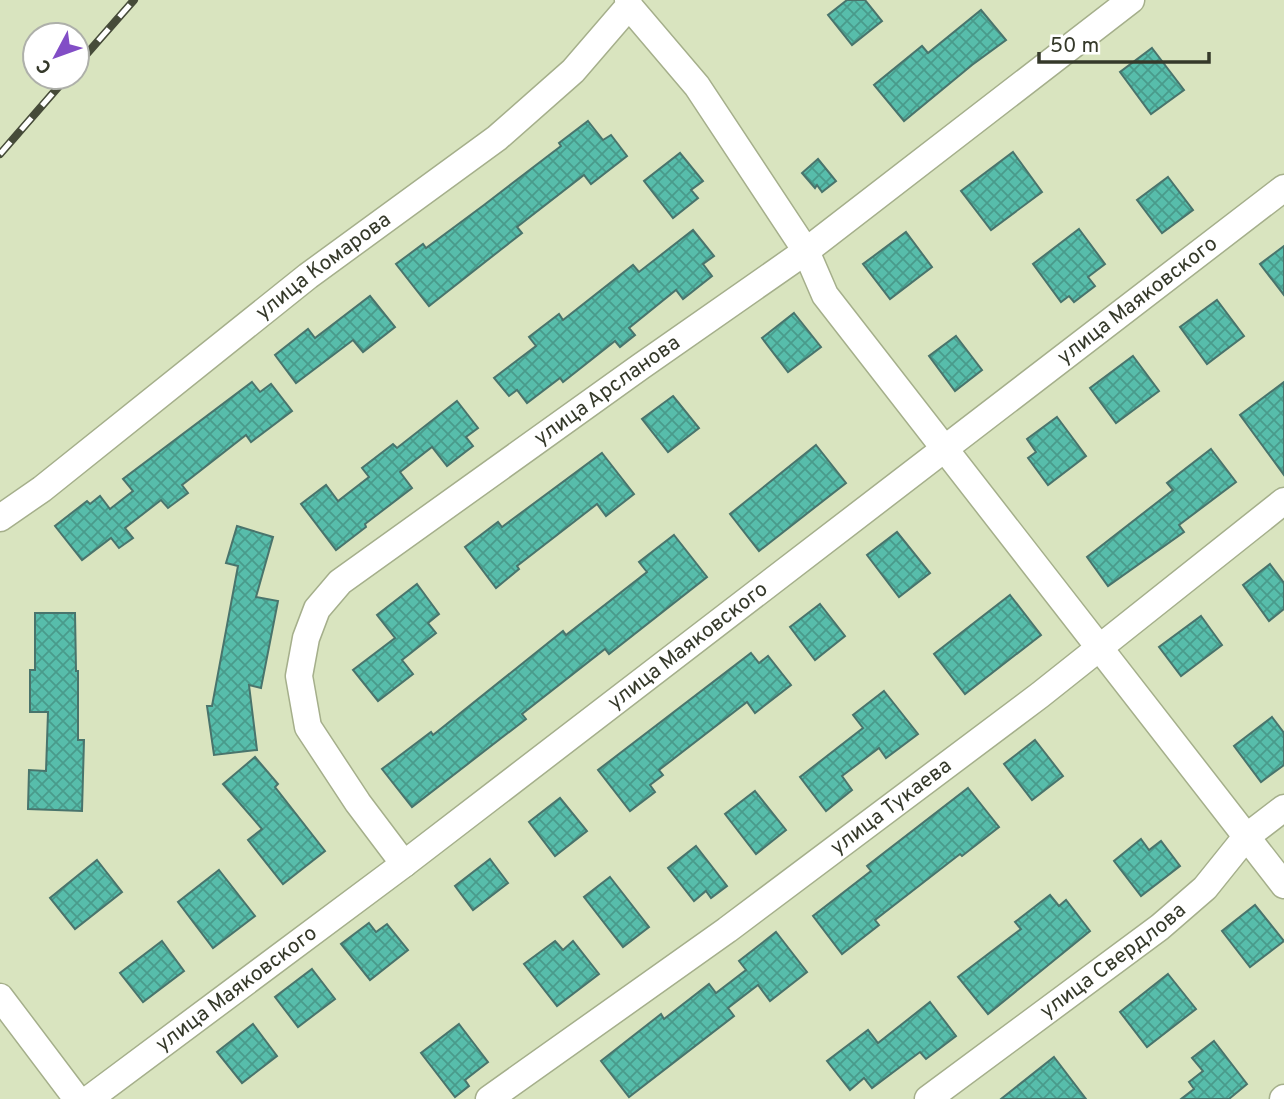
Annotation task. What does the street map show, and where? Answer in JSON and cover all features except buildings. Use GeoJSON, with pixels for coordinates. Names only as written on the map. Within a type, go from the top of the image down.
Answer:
{"type":"FeatureCollection","features":[{"type":"Feature","properties":{"kind":"street","name":"улица Арсланова"},"geometry":{"type":"LineString","coordinates":[[404,864],[358,803],[308,727],[299,676],[306,638],[317,609],[340,582],[806,251],[1131,0]]}},
{"type":"Feature","properties":{"kind":"street"},"geometry":{"type":"LineString","coordinates":[[628,3],[697,86],[806,251],[825,295],[1284,885]]}},
{"type":"Feature","properties":{"kind":"street","name":"улица Комарова"},"geometry":{"type":"LineString","coordinates":[[0,517],[42,489],[308,276],[498,138],[573,72],[628,3]]}},
{"type":"Feature","properties":{"kind":"street","name":"улица Маяковского"},"geometry":{"type":"LineString","coordinates":[[89,1099],[404,864],[1284,188]]}},
{"type":"Feature","properties":{"kind":"street","name":"улица Тукаева"},"geometry":{"type":"LineString","coordinates":[[489,1099],[727,930],[1040,695],[1284,501]]}},
{"type":"Feature","properties":{"kind":"street","name":"улица Свердлова"},"geometry":{"type":"LineString","coordinates":[[928,1099],[1160,927],[1205,888],[1246,837],[1284,808]]}},
{"type":"Feature","properties":{"kind":"street"},"geometry":{"type":"LineString","coordinates":[[0,997],[77,1099]]}},
{"type":"Feature","properties":{"kind":"railway"},"geometry":{"type":"LineString","coordinates":[[91,49],[134,0]]}},
{"type":"Feature","properties":{"kind":"railway"},"geometry":{"type":"LineString","coordinates":[[0,154],[55,91]]}}]}
